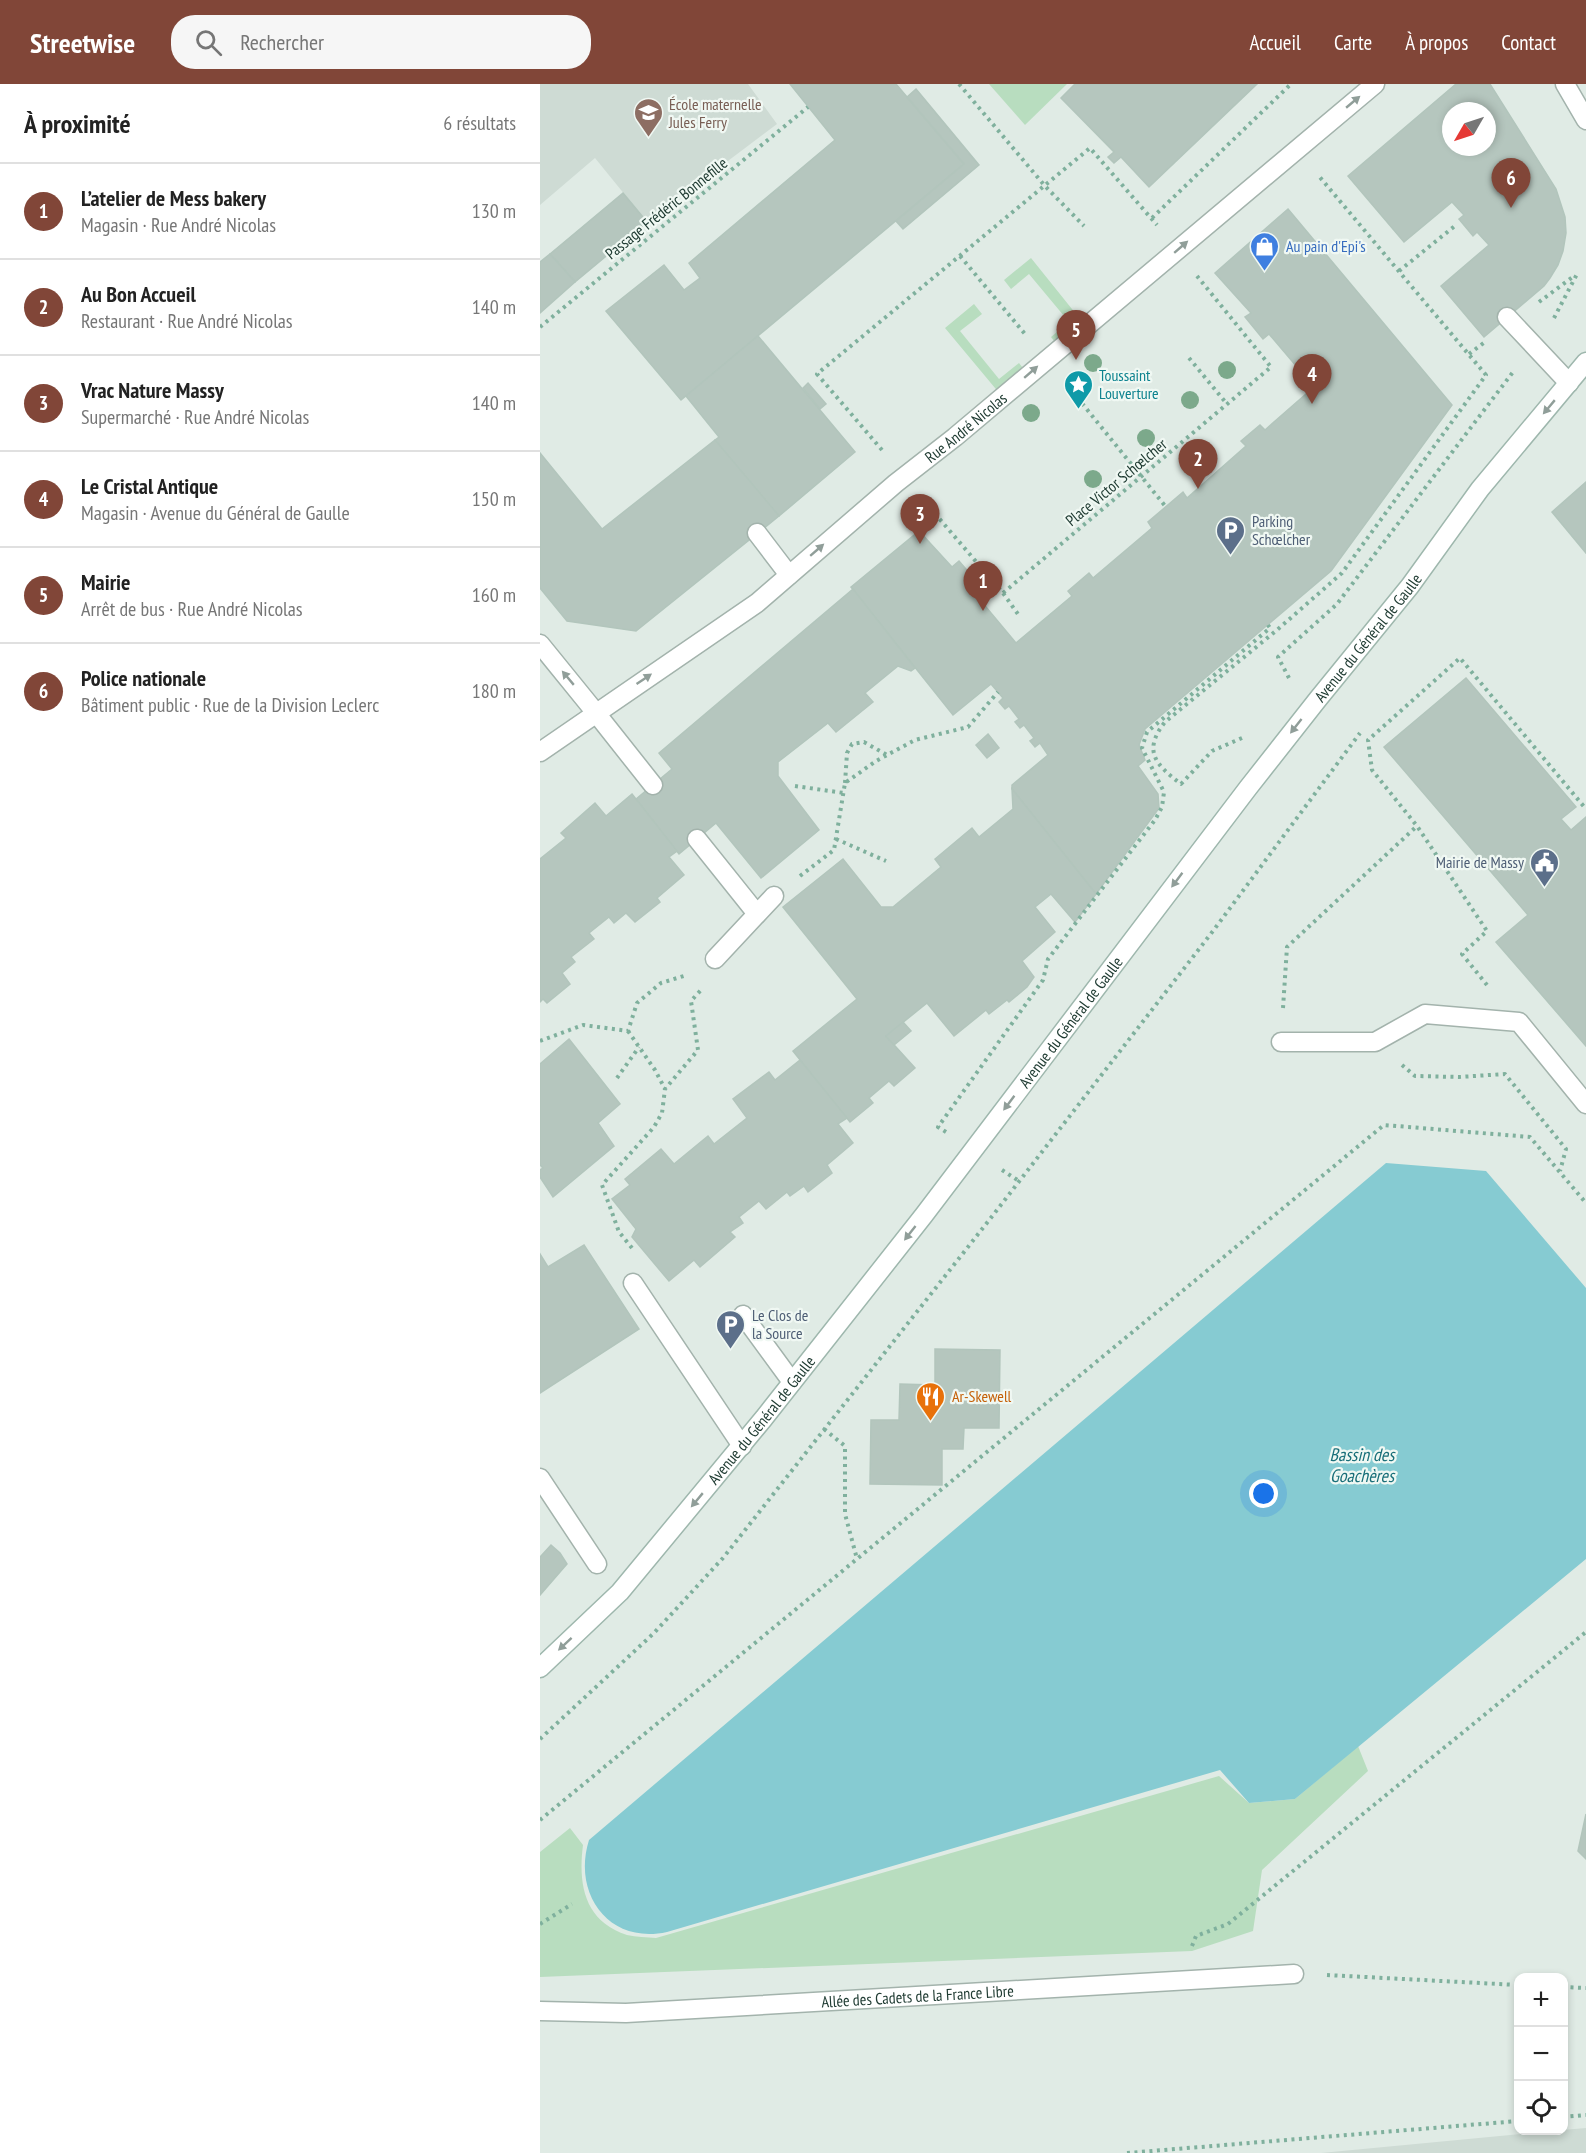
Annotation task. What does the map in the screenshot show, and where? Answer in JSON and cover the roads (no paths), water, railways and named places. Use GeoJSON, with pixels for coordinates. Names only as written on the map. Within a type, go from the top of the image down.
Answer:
{"type":"FeatureCollection","features":[{"type":"Feature","properties":{"kind":"main road","name":"Rue André Nicolas"},"geometry":{"type":"LineString","coordinates":[[540,752],[757,603],[896,483],[955,437],[1375,84]]}},
{"type":"Feature","properties":{"kind":"main road"},"geometry":{"type":"LineString","coordinates":[[1564,84],[1586,120]]}},
{"type":"Feature","properties":{"kind":"main road"},"geometry":{"type":"LineString","coordinates":[[1507,317],[1569,383]]}},
{"type":"Feature","properties":{"kind":"main road","name":"Avenue du Général de Gaulle"},"geometry":{"type":"LineString","coordinates":[[540,1668],[620,1592],[742,1446],[924,1215],[1242,796],[1410,586],[1480,489],[1586,362]]}},
{"type":"Feature","properties":{"kind":"main road"},"geometry":{"type":"LineString","coordinates":[[757,533],[789,575]]}},
{"type":"Feature","properties":{"kind":"main road"},"geometry":{"type":"LineString","coordinates":[[540,644],[653,785]]}},
{"type":"Feature","properties":{"kind":"main road"},"geometry":{"type":"LineString","coordinates":[[697,839],[757,914]]}},
{"type":"Feature","properties":{"kind":"main road"},"geometry":{"type":"LineString","coordinates":[[715,959],[774,896]]}},
{"type":"Feature","properties":{"kind":"main road"},"geometry":{"type":"LineString","coordinates":[[1281,1042],[1375,1042],[1425,1014],[1519,1022],[1586,1104]]}},
{"type":"Feature","properties":{"kind":"main road"},"geometry":{"type":"LineString","coordinates":[[633,1283],[742,1446]]}},
{"type":"Feature","properties":{"kind":"main road"},"geometry":{"type":"LineString","coordinates":[[743,1315],[792,1382]]}},
{"type":"Feature","properties":{"kind":"main road"},"geometry":{"type":"LineString","coordinates":[[540,1478],[597,1564]]}},
{"type":"Feature","properties":{"kind":"main road","name":"Allée des Cadets de la France Libre"},"geometry":{"type":"LineString","coordinates":[[540,2011],[626,2013],[1293,1974]]}},
{"type":"Feature","properties":{"kind":"water","name":"Bassin des Goachères"},"geometry":{"type":"Polygon","coordinates":[[[1386,1163],[1486,1171],[1586,1288],[1586,1559],[1295,1799],[1249,1803],[1220,1770],[667,1932],[646,1934],[628,1931],[612,1923],[600,1911],[591,1896],[586,1879],[585,1860],[589,1840],[1386,1163]]]}},
{"type":"Feature","properties":{"kind":"place","name":"École maternelle Jules Ferry"},"geometry":{"type":"Point","coordinates":[648,138]}},
{"type":"Feature","properties":{"kind":"place","name":"Police nationale"},"geometry":{"type":"Point","coordinates":[1511,208]}},
{"type":"Feature","properties":{"kind":"place","name":"Au pain d'Epi's"},"geometry":{"type":"Point","coordinates":[1265,272]}},
{"type":"Feature","properties":{"kind":"place","name":"Mairie"},"geometry":{"type":"Point","coordinates":[1076,360]}},
{"type":"Feature","properties":{"kind":"place","name":"Le Cristal Antique"},"geometry":{"type":"Point","coordinates":[1312,404]}},
{"type":"Feature","properties":{"kind":"place","name":"Toussaint Louverture"},"geometry":{"type":"Point","coordinates":[1078,410]}},
{"type":"Feature","properties":{"kind":"place","name":"Au Bon Accueil"},"geometry":{"type":"Point","coordinates":[1198,489]}},
{"type":"Feature","properties":{"kind":"place","name":"Vrac Nature Massy"},"geometry":{"type":"Point","coordinates":[920,544]}},
{"type":"Feature","properties":{"kind":"place","name":"Parking Schœlcher"},"geometry":{"type":"Point","coordinates":[1231,556]}},
{"type":"Feature","properties":{"kind":"place","name":"L’atelier de Mess bakery"},"geometry":{"type":"Point","coordinates":[983,611]}},
{"type":"Feature","properties":{"kind":"place","name":"Mairie de Massy"},"geometry":{"type":"Point","coordinates":[1545,888]}},
{"type":"Feature","properties":{"kind":"place","name":"Le Clos de la Source"},"geometry":{"type":"Point","coordinates":[731,1350]}},
{"type":"Feature","properties":{"kind":"place","name":"Ar-Skewell"},"geometry":{"type":"Point","coordinates":[931,1422]}}]}
